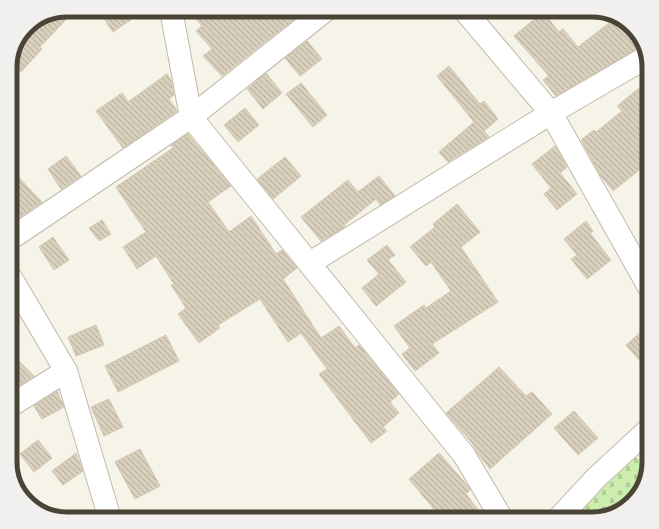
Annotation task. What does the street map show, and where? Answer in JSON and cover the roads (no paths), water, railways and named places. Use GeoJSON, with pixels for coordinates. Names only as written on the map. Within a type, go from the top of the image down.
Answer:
{"type":"FeatureCollection","features":[{"type":"Feature","properties":{"kind":"street"},"geometry":{"type":"LineString","coordinates":[[172,17],[191,117],[464,455],[498,512]]}},
{"type":"Feature","properties":{"kind":"street"},"geometry":{"type":"LineString","coordinates":[[17,234],[191,117],[317,17]]}},
{"type":"Feature","properties":{"kind":"street"},"geometry":{"type":"LineString","coordinates":[[470,17],[551,113],[642,275]]}},
{"type":"Feature","properties":{"kind":"street"},"geometry":{"type":"LineString","coordinates":[[310,263],[551,113],[642,60]]}},
{"type":"Feature","properties":{"kind":"street"},"geometry":{"type":"LineString","coordinates":[[17,288],[66,371],[108,512]]}},
{"type":"Feature","properties":{"kind":"street"},"geometry":{"type":"LineString","coordinates":[[17,402],[66,371]]}},
{"type":"Feature","properties":{"kind":"street"},"geometry":{"type":"LineString","coordinates":[[564,512],[596,478],[642,435]]}}]}
